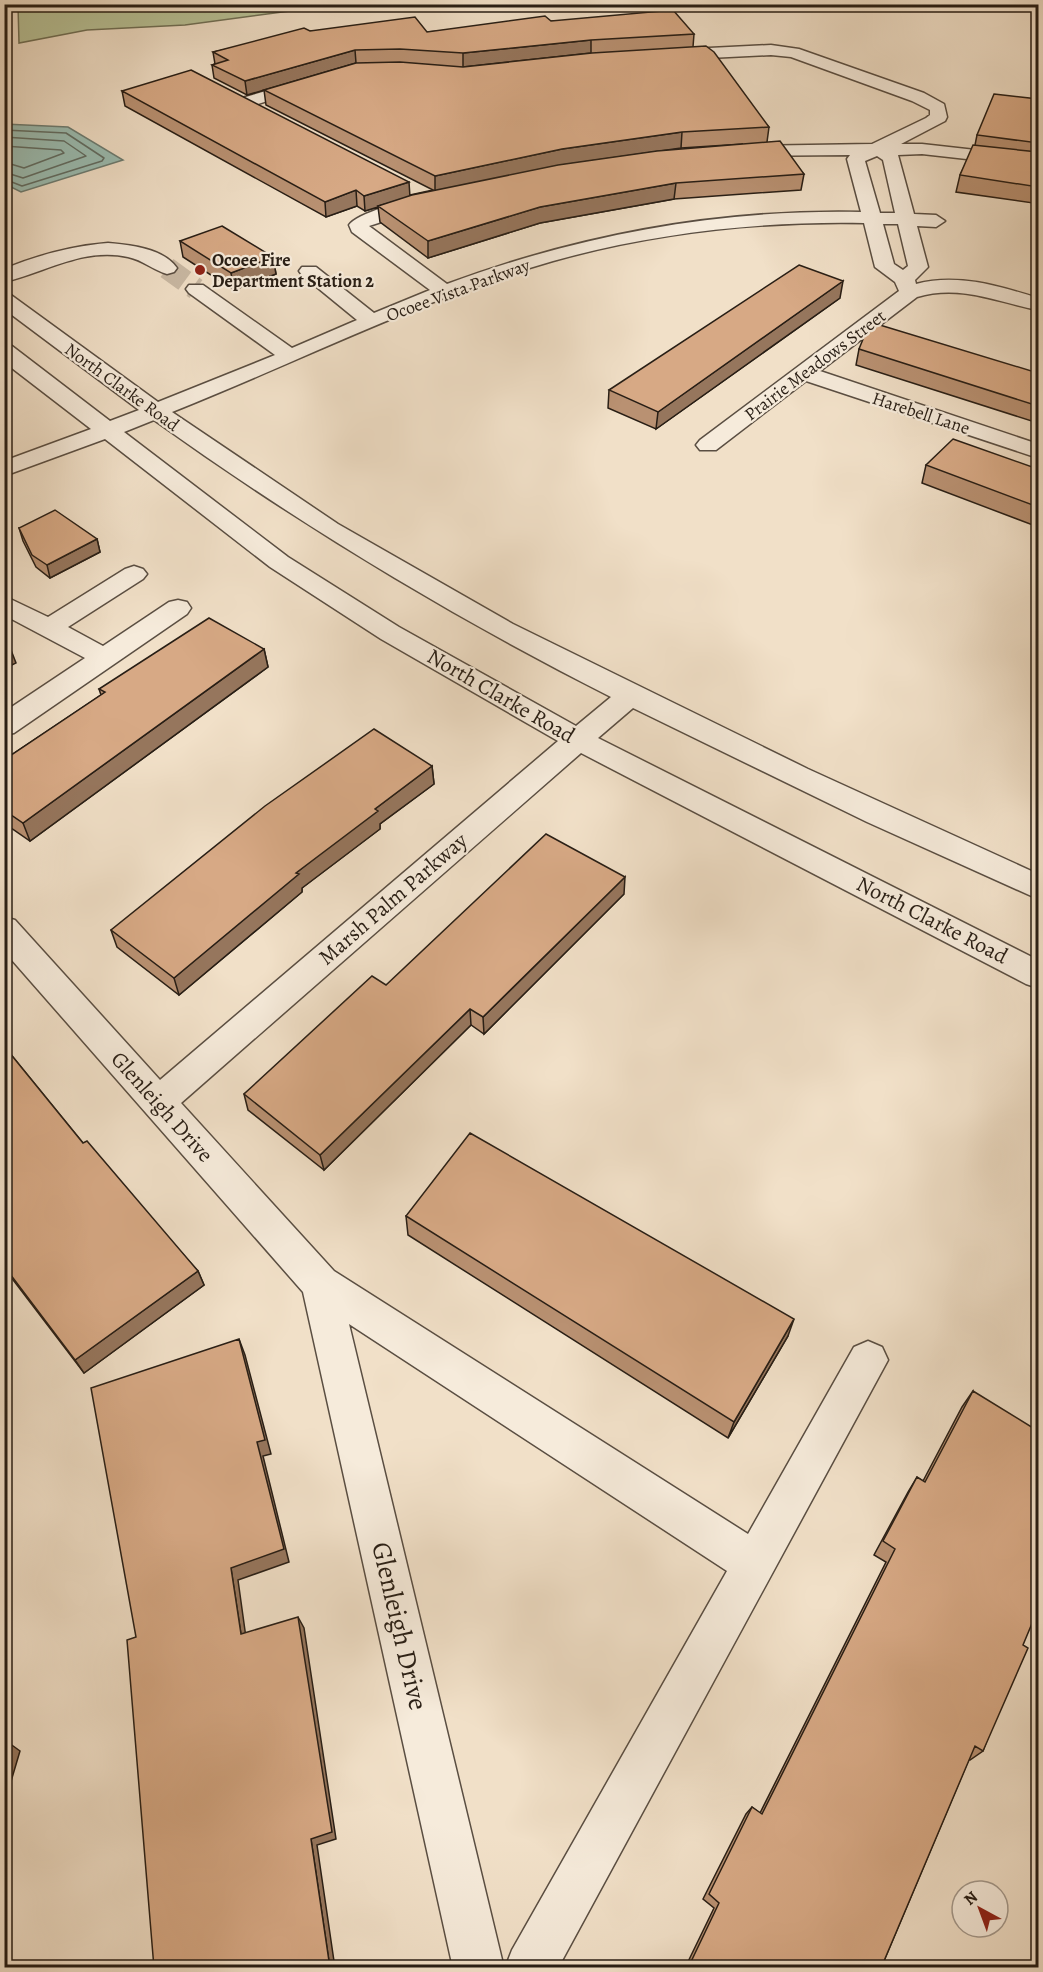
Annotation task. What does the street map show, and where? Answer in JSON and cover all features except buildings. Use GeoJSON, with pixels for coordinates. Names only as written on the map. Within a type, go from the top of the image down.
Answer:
{"type":"FeatureCollection","features":[{"type":"Feature","properties":{"kind":"street"},"geometry":{"type":"LineString","coordinates":[[655,55],[771,50],[794,52],[918,97],[938,108],[939,117],[932,122],[856,159],[885,267],[907,286],[950,285],[991,291],[1038,304]]}},
{"type":"Feature","properties":{"kind":"street"},"geometry":{"type":"LineString","coordinates":[[245,104],[321,79]]}},
{"type":"Feature","properties":{"kind":"street"},"geometry":{"type":"LineString","coordinates":[[225,93],[266,114]]}},
{"type":"Feature","properties":{"kind":"street"},"geometry":{"type":"LineString","coordinates":[[975,155],[982,147],[996,140]]}},
{"type":"Feature","properties":{"kind":"street"},"geometry":{"type":"LineString","coordinates":[[727,151],[922,148],[1038,162]]}},
{"type":"Feature","properties":{"kind":"street"},"geometry":{"type":"LineString","coordinates":[[878,149],[891,157],[915,253],[881,252]]}},
{"type":"Feature","properties":{"kind":"street"},"geometry":{"type":"LineString","coordinates":[[412,189],[434,200],[376,216],[358,225],[362,232],[445,292]]}},
{"type":"Feature","properties":{"kind":"street","name":"Ocoee Vista Parkway"},"geometry":{"type":"LineString","coordinates":[[4,469],[106,432],[445,292],[551,256],[644,235],[783,219],[936,220]]}},
{"type":"Feature","properties":{"kind":"street"},"geometry":{"type":"LineString","coordinates":[[4,276],[58,255],[116,250],[143,253],[167,268]]}},
{"type":"Feature","properties":{"kind":"street","name":"Prairie Meadows Street"},"geometry":{"type":"LineString","coordinates":[[708,445],[803,374],[907,286],[918,267],[915,253]]}},
{"type":"Feature","properties":{"kind":"street"},"geometry":{"type":"LineString","coordinates":[[309,271],[372,322]]}},
{"type":"Feature","properties":{"kind":"street"},"geometry":{"type":"LineString","coordinates":[[196,289],[290,356]]}},
{"type":"Feature","properties":{"kind":"street","name":"North Clarke Road"},"geometry":{"type":"LineString","coordinates":[[4,299],[154,412],[254,481],[380,560],[552,656],[629,696],[906,830],[1038,887]]}},
{"type":"Feature","properties":{"kind":"street","name":"North Clarke Road"},"geometry":{"type":"LineString","coordinates":[[4,351],[106,432],[279,562],[390,633],[578,740],[1038,975]]}},
{"type":"Feature","properties":{"kind":"street","name":"Harebell Lane"},"geometry":{"type":"LineString","coordinates":[[803,374],[1038,451]]}},
{"type":"Feature","properties":{"kind":"street"},"geometry":{"type":"LineString","coordinates":[[48,628],[134,574]]}},
{"type":"Feature","properties":{"kind":"street"},"geometry":{"type":"LineString","coordinates":[[4,604],[105,658]]}},
{"type":"Feature","properties":{"kind":"street"},"geometry":{"type":"LineString","coordinates":[[4,726],[178,608]]}},
{"type":"Feature","properties":{"kind":"street","name":"Marsh Palm Parkway"},"geometry":{"type":"LineString","coordinates":[[158,1102],[629,696]]}},
{"type":"Feature","properties":{"kind":"street","name":"Glenleigh Drive"},"geometry":{"type":"LineString","coordinates":[[4,929],[320,1284],[755,1564]]}},
{"type":"Feature","properties":{"kind":"street","name":"Glenleigh Drive"},"geometry":{"type":"LineString","coordinates":[[320,1284],[479,1968]]}},
{"type":"Feature","properties":{"kind":"street"},"geometry":{"type":"LineString","coordinates":[[530,1968],[868,1360]]}},
{"type":"Feature","properties":{"kind":"green space"},"geometry":{"type":"Polygon","coordinates":[[[18,5],[335,5],[185,25],[87,30],[19,43],[18,5]]]}},
{"type":"Feature","properties":{"kind":"water"},"geometry":{"type":"Polygon","coordinates":[[[4,124],[68,127],[123,160],[21,192],[5,184],[4,124]]]}},
{"type":"Feature","properties":{"kind":"tunnel"},"geometry":{"type":"LineString","coordinates":[[167,268],[196,289]]}},
{"type":"Feature","properties":{"kind":"place","name":"Ocoee Fire Department Station 2"},"geometry":{"type":"Point","coordinates":[200,270]}}]}
